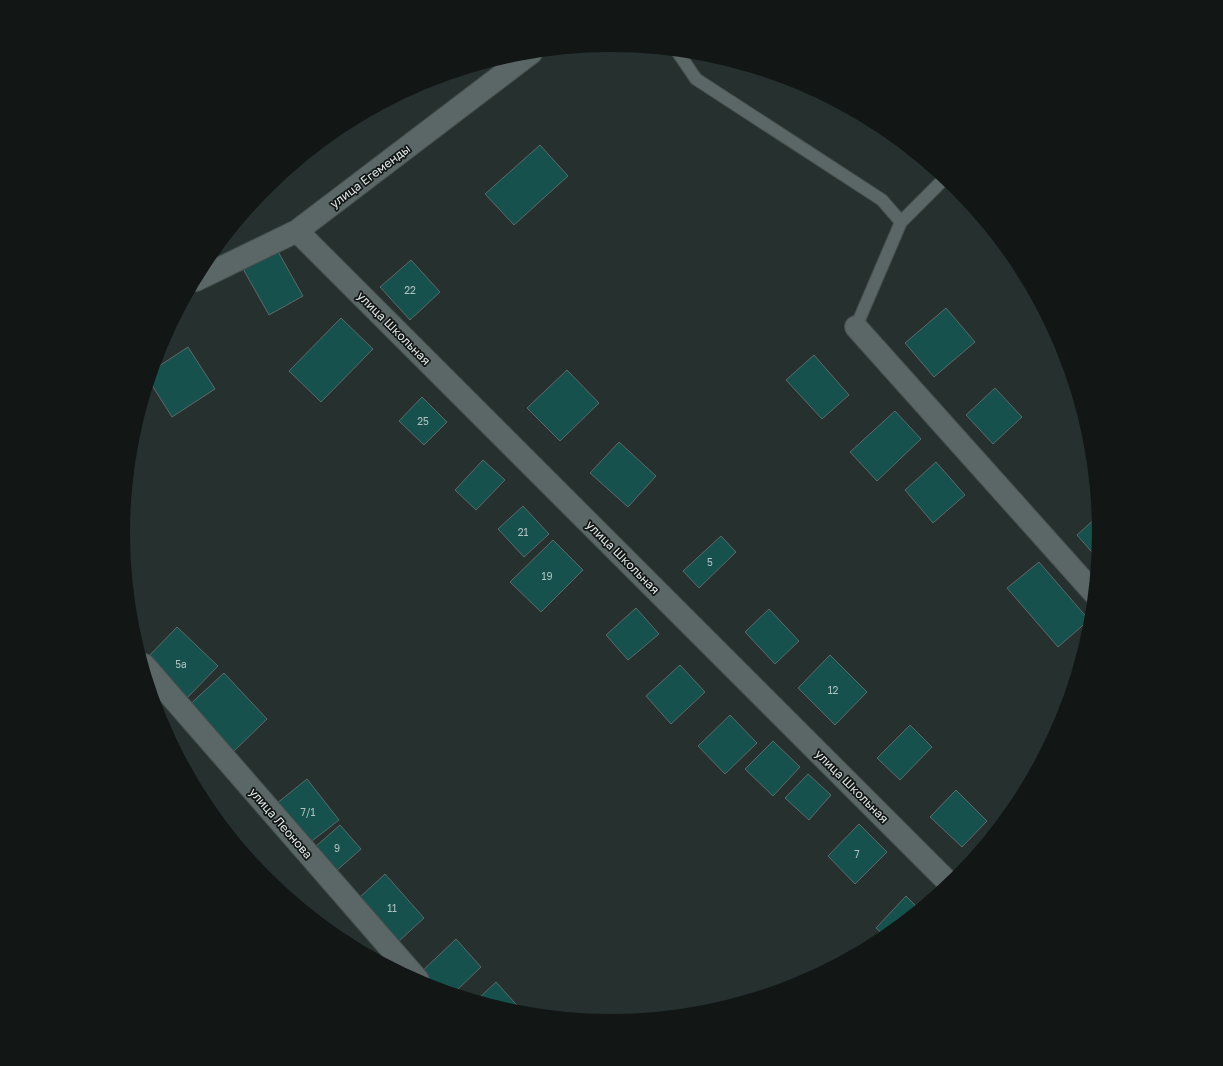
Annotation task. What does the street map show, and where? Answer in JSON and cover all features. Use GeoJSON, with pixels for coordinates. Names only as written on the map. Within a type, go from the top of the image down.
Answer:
{"type":"FeatureCollection","features":[{"type":"Feature","properties":{"kind":"street","name":"улица Егеменды"},"geometry":{"type":"LineString","coordinates":[[206,275],[297,231],[521,60]]}},
{"type":"Feature","properties":{"kind":"street","name":"улица Школьная"},"geometry":{"type":"LineString","coordinates":[[297,231],[945,879]]}},
{"type":"Feature","properties":{"kind":"street"},"geometry":{"type":"LineString","coordinates":[[856,327],[1089,587]]}},
{"type":"Feature","properties":{"kind":"street","name":"улица Леонова"},"geometry":{"type":"LineString","coordinates":[[152,674],[408,968]]}},
{"type":"Feature","properties":{"kind":"lane"},"geometry":{"type":"LineString","coordinates":[[681,57],[696,79],[882,200],[901,222]]}},
{"type":"Feature","properties":{"kind":"lane"},"geometry":{"type":"LineString","coordinates":[[856,327],[901,222],[941,182]]}},
{"type":"Feature","properties":{"kind":"building"},"geometry":{"type":"Polygon","coordinates":[[[540,145],[568,176],[514,225],[485,194],[540,145]]]}},
{"type":"Feature","properties":{"kind":"building"},"geometry":{"type":"Polygon","coordinates":[[[276,248],[303,296],[269,315],[242,267],[276,248]]]}},
{"type":"Feature","properties":{"kind":"building"},"geometry":{"type":"Polygon","coordinates":[[[411,260],[440,292],[410,320],[380,287],[411,260]]]}},
{"type":"Feature","properties":{"kind":"building"},"geometry":{"type":"Polygon","coordinates":[[[946,308],[975,342],[934,377],[905,343],[946,308]]]}},
{"type":"Feature","properties":{"kind":"building"},"geometry":{"type":"Polygon","coordinates":[[[341,318],[373,349],[321,402],[289,371],[341,318]]]}},
{"type":"Feature","properties":{"kind":"building"},"geometry":{"type":"Polygon","coordinates":[[[188,347],[215,389],[172,417],[153,387],[161,365],[188,347]]]}},
{"type":"Feature","properties":{"kind":"building"},"geometry":{"type":"Polygon","coordinates":[[[814,355],[849,395],[822,419],[786,380],[814,355]]]}},
{"type":"Feature","properties":{"kind":"building"},"geometry":{"type":"Polygon","coordinates":[[[567,370],[599,403],[560,441],[527,408],[567,370]]]}},
{"type":"Feature","properties":{"kind":"building"},"geometry":{"type":"Polygon","coordinates":[[[995,388],[1022,417],[993,444],[966,415],[995,388]]]}},
{"type":"Feature","properties":{"kind":"building"},"geometry":{"type":"Polygon","coordinates":[[[422,397],[447,422],[424,445],[399,421],[422,397]]]}},
{"type":"Feature","properties":{"kind":"building"},"geometry":{"type":"Polygon","coordinates":[[[895,411],[921,439],[877,481],[850,452],[895,411]]]}},
{"type":"Feature","properties":{"kind":"building"},"geometry":{"type":"Polygon","coordinates":[[[619,442],[656,476],[628,507],[590,473],[619,442]]]}},
{"type":"Feature","properties":{"kind":"building"},"geometry":{"type":"Polygon","coordinates":[[[483,460],[505,480],[476,510],[455,490],[483,460]]]}},
{"type":"Feature","properties":{"kind":"building"},"geometry":{"type":"Polygon","coordinates":[[[936,462],[965,495],[933,523],[905,490],[936,462]]]}},
{"type":"Feature","properties":{"kind":"building"},"geometry":{"type":"Polygon","coordinates":[[[523,506],[549,534],[524,557],[498,529],[523,506]]]}},
{"type":"Feature","properties":{"kind":"building"},"geometry":{"type":"Polygon","coordinates":[[[1092,522],[1091,552],[1077,535],[1092,522]]]}},
{"type":"Feature","properties":{"kind":"building"},"geometry":{"type":"Polygon","coordinates":[[[721,536],[736,552],[699,588],[683,571],[721,536]]]}},
{"type":"Feature","properties":{"kind":"building"},"geometry":{"type":"Polygon","coordinates":[[[553,540],[583,570],[541,612],[510,582],[553,540]]]}},
{"type":"Feature","properties":{"kind":"building"},"geometry":{"type":"Polygon","coordinates":[[[1039,562],[1085,615],[1083,625],[1058,647],[1007,588],[1039,562]]]}},
{"type":"Feature","properties":{"kind":"building"},"geometry":{"type":"Polygon","coordinates":[[[636,608],[659,634],[628,660],[606,635],[636,608]]]}},
{"type":"Feature","properties":{"kind":"building"},"geometry":{"type":"Polygon","coordinates":[[[769,609],[799,641],[775,664],[745,632],[769,609]]]}},
{"type":"Feature","properties":{"kind":"building"},"geometry":{"type":"Polygon","coordinates":[[[177,627],[218,666],[185,700],[150,666],[147,658],[177,627]]]}},
{"type":"Feature","properties":{"kind":"building"},"geometry":{"type":"Polygon","coordinates":[[[830,655],[867,692],[835,725],[798,688],[830,655]]]}},
{"type":"Feature","properties":{"kind":"building"},"geometry":{"type":"Polygon","coordinates":[[[680,665],[705,692],[671,724],[646,696],[680,665]]]}},
{"type":"Feature","properties":{"kind":"building"},"geometry":{"type":"Polygon","coordinates":[[[224,673],[267,719],[230,755],[186,708],[224,673]]]}},
{"type":"Feature","properties":{"kind":"building"},"geometry":{"type":"Polygon","coordinates":[[[730,715],[757,743],[725,774],[698,746],[730,715]]]}},
{"type":"Feature","properties":{"kind":"building"},"geometry":{"type":"Polygon","coordinates":[[[910,725],[932,747],[900,780],[877,758],[910,725]]]}},
{"type":"Feature","properties":{"kind":"building"},"geometry":{"type":"Polygon","coordinates":[[[773,741],[800,767],[773,796],[745,769],[773,741]]]}},
{"type":"Feature","properties":{"kind":"building"},"geometry":{"type":"Polygon","coordinates":[[[808,774],[831,795],[809,820],[785,798],[808,774]]]}},
{"type":"Feature","properties":{"kind":"building"},"geometry":{"type":"Polygon","coordinates":[[[307,779],[339,820],[308,844],[276,804],[307,779]]]}},
{"type":"Feature","properties":{"kind":"building"},"geometry":{"type":"Polygon","coordinates":[[[956,790],[987,821],[962,847],[930,817],[956,790]]]}},
{"type":"Feature","properties":{"kind":"building"},"geometry":{"type":"Polygon","coordinates":[[[859,824],[887,852],[855,884],[828,856],[859,824]]]}},
{"type":"Feature","properties":{"kind":"building"},"geometry":{"type":"Polygon","coordinates":[[[340,825],[361,849],[335,872],[314,848],[340,825]]]}},
{"type":"Feature","properties":{"kind":"building"},"geometry":{"type":"Polygon","coordinates":[[[385,874],[424,918],[398,942],[359,898],[385,874]]]}},
{"type":"Feature","properties":{"kind":"building"},"geometry":{"type":"Polygon","coordinates":[[[906,896],[916,906],[880,932],[876,928],[906,896]]]}},
{"type":"Feature","properties":{"kind":"building"},"geometry":{"type":"Polygon","coordinates":[[[456,939],[481,967],[459,989],[420,974],[456,939]]]}},
{"type":"Feature","properties":{"kind":"building"},"geometry":{"type":"Polygon","coordinates":[[[496,982],[516,1005],[487,998],[481,996],[496,982]]]}}]}
